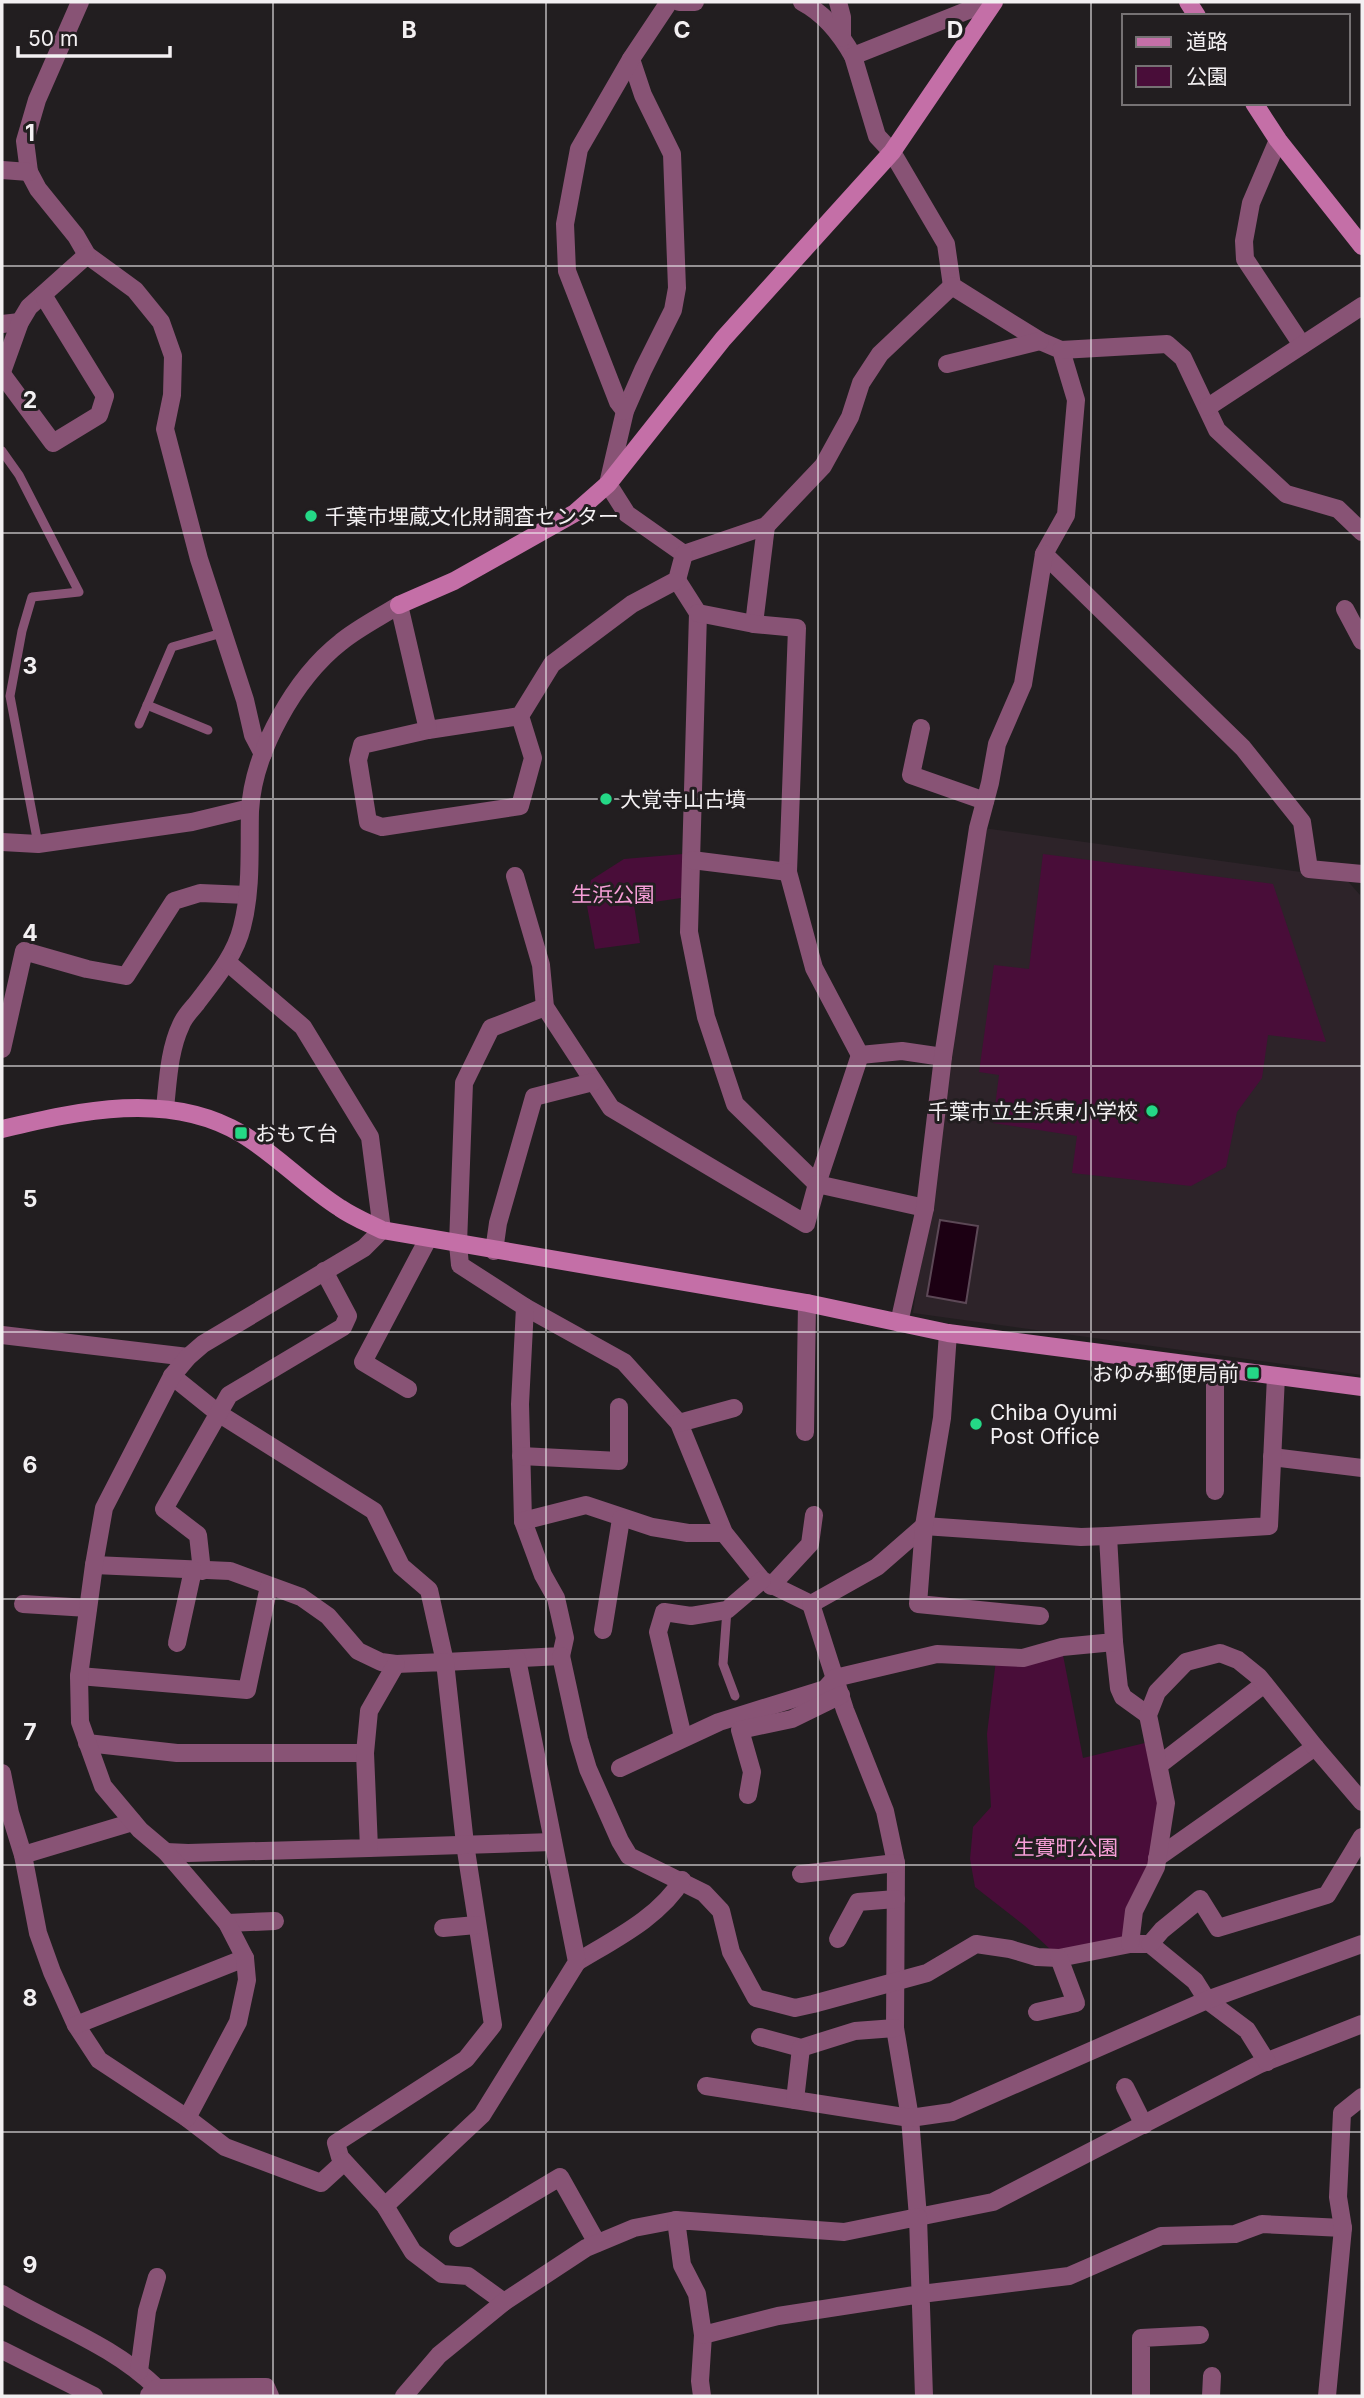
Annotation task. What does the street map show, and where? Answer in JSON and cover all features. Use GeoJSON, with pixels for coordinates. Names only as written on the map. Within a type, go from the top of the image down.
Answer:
{"type":"FeatureCollection","features":[{"type":"Feature","properties":{"kind":"street"},"geometry":{"type":"LineString","coordinates":[[80,2],[37,100],[25,141],[29,172],[38,189],[87,254],[135,290],[161,322],[173,356],[172,395],[165,429],[199,559],[245,700],[253,735],[263,754]]}},
{"type":"Feature","properties":{"kind":"street"},"geometry":{"type":"LineString","coordinates":[[625,411],[618,402],[567,271],[565,224],[579,149],[631,59],[669,2]]}},
{"type":"Feature","properties":{"kind":"street"},"geometry":{"type":"LineString","coordinates":[[679,2],[695,2]]}},
{"type":"Feature","properties":{"kind":"street"},"geometry":{"type":"LineString","coordinates":[[802,2],[818,10],[842,38],[853,56],[877,136],[892,152],[946,244],[952,286],[1040,341],[1061,350],[1167,344],[1183,358],[1217,430],[1286,494],[1338,509],[1362,532]]}},
{"type":"Feature","properties":{"kind":"street"},"geometry":{"type":"LineString","coordinates":[[838,2],[842,17],[842,38]]}},
{"type":"Feature","properties":{"kind":"street"},"geometry":{"type":"LineString","coordinates":[[853,56],[992,2]]}},
{"type":"Feature","properties":{"kind":"street"},"geometry":{"type":"LineString","coordinates":[[165,1108],[171,1055],[181,1024],[228,962],[242,928],[247,895],[250,808],[255,781],[263,754],[303,681],[342,640],[399,605],[454,581],[575,513],[608,484],[723,340],[892,152],[992,2]]}},
{"type":"Feature","properties":{"kind":"street"},"geometry":{"type":"LineString","coordinates":[[631,59],[643,95],[673,154],[677,288],[673,310],[625,411],[608,484],[628,514],[684,554]]}},
{"type":"Feature","properties":{"kind":"street"},"geometry":{"type":"LineString","coordinates":[[1255,105],[1278,140],[1362,246]]}},
{"type":"Feature","properties":{"kind":"street"},"geometry":{"type":"LineString","coordinates":[[1278,140],[1251,203],[1244,241],[1245,259],[1302,345]]}},
{"type":"Feature","properties":{"kind":"street"},"geometry":{"type":"LineString","coordinates":[[2,170],[29,172]]}},
{"type":"Feature","properties":{"kind":"street"},"geometry":{"type":"LineString","coordinates":[[43,295],[105,396],[99,415],[53,443],[2,373],[20,322],[29,307],[87,254]]}},
{"type":"Feature","properties":{"kind":"street"},"geometry":{"type":"LineString","coordinates":[[684,554],[766,526],[823,466],[850,417],[861,383],[880,354],[952,286]]}},
{"type":"Feature","properties":{"kind":"street"},"geometry":{"type":"LineString","coordinates":[[1208,407],[1362,306]]}},
{"type":"Feature","properties":{"kind":"street"},"geometry":{"type":"LineString","coordinates":[[2,324],[20,322]]}},
{"type":"Feature","properties":{"kind":"street"},"geometry":{"type":"LineString","coordinates":[[947,364],[1040,341]]}},
{"type":"Feature","properties":{"kind":"street"},"geometry":{"type":"LineString","coordinates":[[899,1323],[925,1208],[943,1057],[978,828],[997,744],[1023,684],[1044,554],[1066,515],[1076,400],[1061,350]]}},
{"type":"Feature","properties":{"kind":"street"},"geometry":{"type":"LineString","coordinates":[[754,624],[766,526]]}},
{"type":"Feature","properties":{"kind":"street"},"geometry":{"type":"LineString","coordinates":[[520,716],[428,730],[362,746],[358,760],[368,822],[382,827],[520,806],[533,758],[520,716],[552,664],[632,604],[677,580],[684,554]]}},
{"type":"Feature","properties":{"kind":"street"},"geometry":{"type":"LineString","coordinates":[[1044,554],[1244,748],[1302,822],[1309,869],[1362,874]]}},
{"type":"Feature","properties":{"kind":"street"},"geometry":{"type":"LineString","coordinates":[[677,580],[698,613],[689,932],[706,1017],[735,1104],[817,1184],[925,1208]]}},
{"type":"Feature","properties":{"kind":"street"},"geometry":{"type":"LineString","coordinates":[[399,605],[428,730]]}},
{"type":"Feature","properties":{"kind":"street"},"geometry":{"type":"LineString","coordinates":[[1345,609],[1362,641]]}},
{"type":"Feature","properties":{"kind":"street"},"geometry":{"type":"LineString","coordinates":[[515,876],[541,965],[545,1007],[611,1108],[806,1224],[860,1055],[814,968],[788,872],[797,628],[754,624],[698,613]]}},
{"type":"Feature","properties":{"kind":"street"},"geometry":{"type":"LineString","coordinates":[[921,728],[911,775],[985,801]]}},
{"type":"Feature","properties":{"kind":"street"},"geometry":{"type":"LineString","coordinates":[[2,842],[38,844],[192,822],[250,808]]}},
{"type":"Feature","properties":{"kind":"street"},"geometry":{"type":"LineString","coordinates":[[692,860],[788,872]]}},
{"type":"Feature","properties":{"kind":"street"},"geometry":{"type":"LineString","coordinates":[[2,1049],[24,951],[87,969],[126,975],[174,901],[200,893],[247,895]]}},
{"type":"Feature","properties":{"kind":"street"},"geometry":{"type":"LineString","coordinates":[[228,962],[303,1027],[370,1137],[383,1230]]}},
{"type":"Feature","properties":{"kind":"street"},"geometry":{"type":"LineString","coordinates":[[545,1007],[491,1028],[464,1083],[458,1244],[460,1265],[525,1307],[624,1362],[679,1423],[724,1533],[767,1583],[811,1604],[838,1687],[885,1811],[896,1863],[895,2028],[910,2118],[918,2217],[924,2396]]}},
{"type":"Feature","properties":{"kind":"street"},"geometry":{"type":"LineString","coordinates":[[860,1055],[902,1051],[943,1057]]}},
{"type":"Feature","properties":{"kind":"street"},"geometry":{"type":"LineString","coordinates":[[494,1251],[498,1223],[534,1097],[593,1082]]}},
{"type":"Feature","properties":{"kind":"street"},"geometry":{"type":"LineString","coordinates":[[2,1129],[64,1115],[114,1109],[165,1108],[211,1120],[241,1133],[340,1208],[383,1230],[807,1303],[947,1333],[1362,1387]]}},
{"type":"Feature","properties":{"kind":"street"},"geometry":{"type":"LineString","coordinates":[[187,2118],[238,2022],[247,1980],[245,1958],[227,1923],[166,1852],[133,1822],[103,1786],[80,1722],[79,1676],[104,1508],[172,1376],[188,1357],[204,1344],[364,1248],[383,1230]]}},
{"type":"Feature","properties":{"kind":"street"},"geometry":{"type":"LineString","coordinates":[[408,1389],[363,1362],[428,1239]]}},
{"type":"Feature","properties":{"kind":"street"},"geometry":{"type":"LineString","coordinates":[[177,1643],[197,1571],[198,1535],[164,1509],[229,1395],[343,1327],[348,1316],[324,1271]]}},
{"type":"Feature","properties":{"kind":"street"},"geometry":{"type":"LineString","coordinates":[[805,1432],[807,1303]]}},
{"type":"Feature","properties":{"kind":"street"},"geometry":{"type":"LineString","coordinates":[[525,1307],[520,1404],[523,1521],[543,1575],[556,1598],[565,1638],[561,1656],[588,1769],[629,1856],[704,1893],[721,1911],[731,1952],[756,1998],[795,2008],[928,1973],[976,1944],[1010,1949],[1037,1957],[1059,1958],[1130,1944],[1150,1944],[1195,1981],[1207,2000],[1247,2030],[1267,2062]]}},
{"type":"Feature","properties":{"kind":"street"},"geometry":{"type":"LineString","coordinates":[[947,1333],[942,1418],[924,1526],[918,1604],[1040,1616]]}},
{"type":"Feature","properties":{"kind":"street"},"geometry":{"type":"LineString","coordinates":[[2,1335],[188,1357]]}},
{"type":"Feature","properties":{"kind":"street"},"geometry":{"type":"LineString","coordinates":[[1215,1368],[1215,1492]]}},
{"type":"Feature","properties":{"kind":"street"},"geometry":{"type":"LineString","coordinates":[[172,1376],[218,1413],[374,1511],[401,1566],[429,1590],[445,1662],[465,1844],[493,2025],[466,2059],[335,2143],[340,2157],[385,2206],[413,2252],[442,2274],[468,2276],[504,2302]]}},
{"type":"Feature","properties":{"kind":"street"},"geometry":{"type":"LineString","coordinates":[[811,1604],[877,1567],[924,1526],[1082,1537],[1269,1525],[1276,1376]]}},
{"type":"Feature","properties":{"kind":"street"},"geometry":{"type":"LineString","coordinates":[[521,1457],[619,1461],[619,1407]]}},
{"type":"Feature","properties":{"kind":"street"},"geometry":{"type":"LineString","coordinates":[[679,1423],[734,1408]]}},
{"type":"Feature","properties":{"kind":"street"},"geometry":{"type":"LineString","coordinates":[[1272,1457],[1362,1468]]}},
{"type":"Feature","properties":{"kind":"street"},"geometry":{"type":"LineString","coordinates":[[523,1521],[586,1505],[595,1506],[621,1519],[652,1527],[688,1533],[724,1533]]}},
{"type":"Feature","properties":{"kind":"street"},"geometry":{"type":"LineString","coordinates":[[683,1737],[658,1632],[664,1612],[691,1616],[727,1610],[767,1583],[810,1544],[814,1515]]}},
{"type":"Feature","properties":{"kind":"street"},"geometry":{"type":"LineString","coordinates":[[603,1630],[621,1519]]}},
{"type":"Feature","properties":{"kind":"street"},"geometry":{"type":"LineString","coordinates":[[1108,1536],[1119,1688],[1123,1697],[1148,1715]]}},
{"type":"Feature","properties":{"kind":"street"},"geometry":{"type":"LineString","coordinates":[[94,1565],[230,1571],[301,1597],[328,1616],[358,1651],[381,1662],[396,1664],[561,1656]]}},
{"type":"Feature","properties":{"kind":"street"},"geometry":{"type":"LineString","coordinates":[[79,1676],[247,1690],[269,1587]]}},
{"type":"Feature","properties":{"kind":"street"},"geometry":{"type":"LineString","coordinates":[[23,1604],[88,1608]]}},
{"type":"Feature","properties":{"kind":"street"},"geometry":{"type":"LineString","coordinates":[[620,1768],[719,1722],[937,1654],[1023,1657],[1062,1647],[1114,1642]]}},
{"type":"Feature","properties":{"kind":"street"},"geometry":{"type":"LineString","coordinates":[[1130,1944],[1134,1911],[1156,1867],[1166,1803],[1148,1715],[1157,1692],[1186,1662],[1220,1653],[1238,1660],[1264,1684],[1362,1802]]}},
{"type":"Feature","properties":{"kind":"street"},"geometry":{"type":"LineString","coordinates":[[517,1659],[577,1962]]}},
{"type":"Feature","properties":{"kind":"street"},"geometry":{"type":"LineString","coordinates":[[369,1848],[365,1753],[369,1711],[396,1664]]}},
{"type":"Feature","properties":{"kind":"street"},"geometry":{"type":"LineString","coordinates":[[1158,1765],[1264,1684]]}},
{"type":"Feature","properties":{"kind":"street"},"geometry":{"type":"LineString","coordinates":[[748,1795],[752,1772],[740,1730],[792,1720],[838,1687]]}},
{"type":"Feature","properties":{"kind":"street"},"geometry":{"type":"LineString","coordinates":[[87,1743],[177,1753],[365,1753]]}},
{"type":"Feature","properties":{"kind":"street"},"geometry":{"type":"LineString","coordinates":[[1157,1858],[1315,1747]]}},
{"type":"Feature","properties":{"kind":"street"},"geometry":{"type":"LineString","coordinates":[[2,1773],[6,1814],[23,1855],[38,1933],[76,2025],[99,2060],[187,2118],[225,2147],[321,2183],[344,2162]]}},
{"type":"Feature","properties":{"kind":"street"},"geometry":{"type":"LineString","coordinates":[[23,1855],[133,1822]]}},
{"type":"Feature","properties":{"kind":"street"},"geometry":{"type":"LineString","coordinates":[[1150,1944],[1162,1930],[1200,1899],[1217,1928],[1327,1895],[1362,1837]]}},
{"type":"Feature","properties":{"kind":"street"},"geometry":{"type":"LineString","coordinates":[[166,1852],[552,1842]]}},
{"type":"Feature","properties":{"kind":"street"},"geometry":{"type":"LineString","coordinates":[[801,1874],[896,1863]]}},
{"type":"Feature","properties":{"kind":"street"},"geometry":{"type":"LineString","coordinates":[[385,2206],[482,2115],[577,1962],[625,1933],[673,1896],[682,1880]]}},
{"type":"Feature","properties":{"kind":"street"},"geometry":{"type":"LineString","coordinates":[[838,1939],[858,1902],[896,1899]]}},
{"type":"Feature","properties":{"kind":"street"},"geometry":{"type":"LineString","coordinates":[[227,1923],[275,1921]]}},
{"type":"Feature","properties":{"kind":"street"},"geometry":{"type":"LineString","coordinates":[[443,1928],[476,1925]]}},
{"type":"Feature","properties":{"kind":"street"},"geometry":{"type":"LineString","coordinates":[[706,2086],[910,2118],[952,2112],[1207,2000],[1362,1944]]}},
{"type":"Feature","properties":{"kind":"street"},"geometry":{"type":"LineString","coordinates":[[76,2025],[245,1958]]}},
{"type":"Feature","properties":{"kind":"street"},"geometry":{"type":"LineString","coordinates":[[1037,2012],[1076,2003],[1059,1958]]}},
{"type":"Feature","properties":{"kind":"street"},"geometry":{"type":"LineString","coordinates":[[404,2396],[439,2354],[504,2302],[597,2243],[634,2228],[676,2220],[844,2232],[993,2202],[1267,2062],[1362,2024]]}},
{"type":"Feature","properties":{"kind":"street"},"geometry":{"type":"LineString","coordinates":[[760,2037],[801,2048],[855,2031],[895,2028]]}},
{"type":"Feature","properties":{"kind":"street"},"geometry":{"type":"LineString","coordinates":[[795,2100],[801,2048]]}},
{"type":"Feature","properties":{"kind":"street"},"geometry":{"type":"LineString","coordinates":[[1125,2087],[1144,2125]]}},
{"type":"Feature","properties":{"kind":"street"},"geometry":{"type":"LineString","coordinates":[[1326,2396],[1343,2228],[1338,2197],[1342,2113],[1362,2097]]}},
{"type":"Feature","properties":{"kind":"street"},"geometry":{"type":"LineString","coordinates":[[458,2238],[559,2177],[597,2243]]}},
{"type":"Feature","properties":{"kind":"street"},"geometry":{"type":"LineString","coordinates":[[676,2220],[682,2265],[697,2294],[703,2335],[700,2381],[702,2396]]}},
{"type":"Feature","properties":{"kind":"street"},"geometry":{"type":"LineString","coordinates":[[703,2335],[778,2316],[921,2294],[1069,2276],[1161,2236],[1235,2234],[1262,2224],[1343,2228]]}},
{"type":"Feature","properties":{"kind":"street"},"geometry":{"type":"LineString","coordinates":[[139,2371],[147,2311],[157,2277]]}},
{"type":"Feature","properties":{"kind":"street"},"geometry":{"type":"LineString","coordinates":[[2,2294],[39,2316],[78,2333],[139,2371],[152,2392],[266,2387],[270,2396]]}},
{"type":"Feature","properties":{"kind":"street"},"geometry":{"type":"LineString","coordinates":[[1141,2396],[1141,2338],[1200,2335]]}},
{"type":"Feature","properties":{"kind":"street"},"geometry":{"type":"LineString","coordinates":[[2,2350],[94,2396]]}},
{"type":"Feature","properties":{"kind":"street"},"geometry":{"type":"LineString","coordinates":[[1211,2396],[1212,2376]]}},
{"type":"Feature","properties":{"kind":"lane"},"geometry":{"type":"LineString","coordinates":[[2,451],[19,475],[79,593],[33,597],[22,631],[10,696],[38,844]]}},
{"type":"Feature","properties":{"kind":"lane"},"geometry":{"type":"LineString","coordinates":[[139,724],[172,647],[222,633]]}},
{"type":"Feature","properties":{"kind":"lane"},"geometry":{"type":"LineString","coordinates":[[147,705],[208,730]]}},
{"type":"Feature","properties":{"kind":"lane"},"geometry":{"type":"LineString","coordinates":[[727,1610],[723,1664],[735,1696]]}},
{"type":"Feature","properties":{"kind":"shaded area","name":"千葉市立生浜東小学校"},"geometry":{"type":"Polygon","coordinates":[[[983,828],[1345,878],[1360,895],[1362,1375],[913,1313],[983,828]]]}},
{"type":"Feature","properties":{"kind":"shaded area"},"geometry":{"type":"Polygon","coordinates":[[[940,1220],[978,1226],[966,1303],[927,1296],[940,1220]]]}},
{"type":"Feature","properties":{"kind":"green space","name":"生浜公園"},"geometry":{"type":"Polygon","coordinates":[[[683,854],[681,898],[634,905],[640,943],[595,949],[587,906],[591,880],[624,859],[683,854]]]}},
{"type":"Feature","properties":{"kind":"green space"},"geometry":{"type":"Polygon","coordinates":[[[1043,854],[1273,884],[1326,1042],[1268,1035],[1262,1078],[1237,1112],[1226,1167],[1191,1186],[1072,1173],[1077,1136],[993,1123],[999,1075],[979,1072],[994,965],[1029,969],[1043,854]]]}},
{"type":"Feature","properties":{"kind":"green space","name":"生實町公園"},"geometry":{"type":"Polygon","coordinates":[[[1062,1650],[1083,1758],[1149,1742],[1159,1802],[1158,1839],[1125,1942],[1068,1953],[1050,1949],[975,1887],[970,1859],[973,1827],[991,1807],[987,1734],[996,1660],[1062,1650]]]}},
{"type":"Feature","properties":{"kind":"place","name":"千葉市埋蔵文化財調査センター"},"geometry":{"type":"Point","coordinates":[311,516]}},
{"type":"Feature","properties":{"kind":"place","name":"大覚寺山古墳"},"geometry":{"type":"Point","coordinates":[606,799]}},
{"type":"Feature","properties":{"kind":"place","name":"千葉市立生浜東小学校"},"geometry":{"type":"Point","coordinates":[1152,1111]}},
{"type":"Feature","properties":{"kind":"place","name":"おもて台"},"geometry":{"type":"Point","coordinates":[241,1133]}},
{"type":"Feature","properties":{"kind":"place","name":"おゆみ郵便局前"},"geometry":{"type":"Point","coordinates":[1253,1373]}},
{"type":"Feature","properties":{"kind":"place","name":"Chiba Oyumi Post Office"},"geometry":{"type":"Point","coordinates":[976,1424]}}]}
